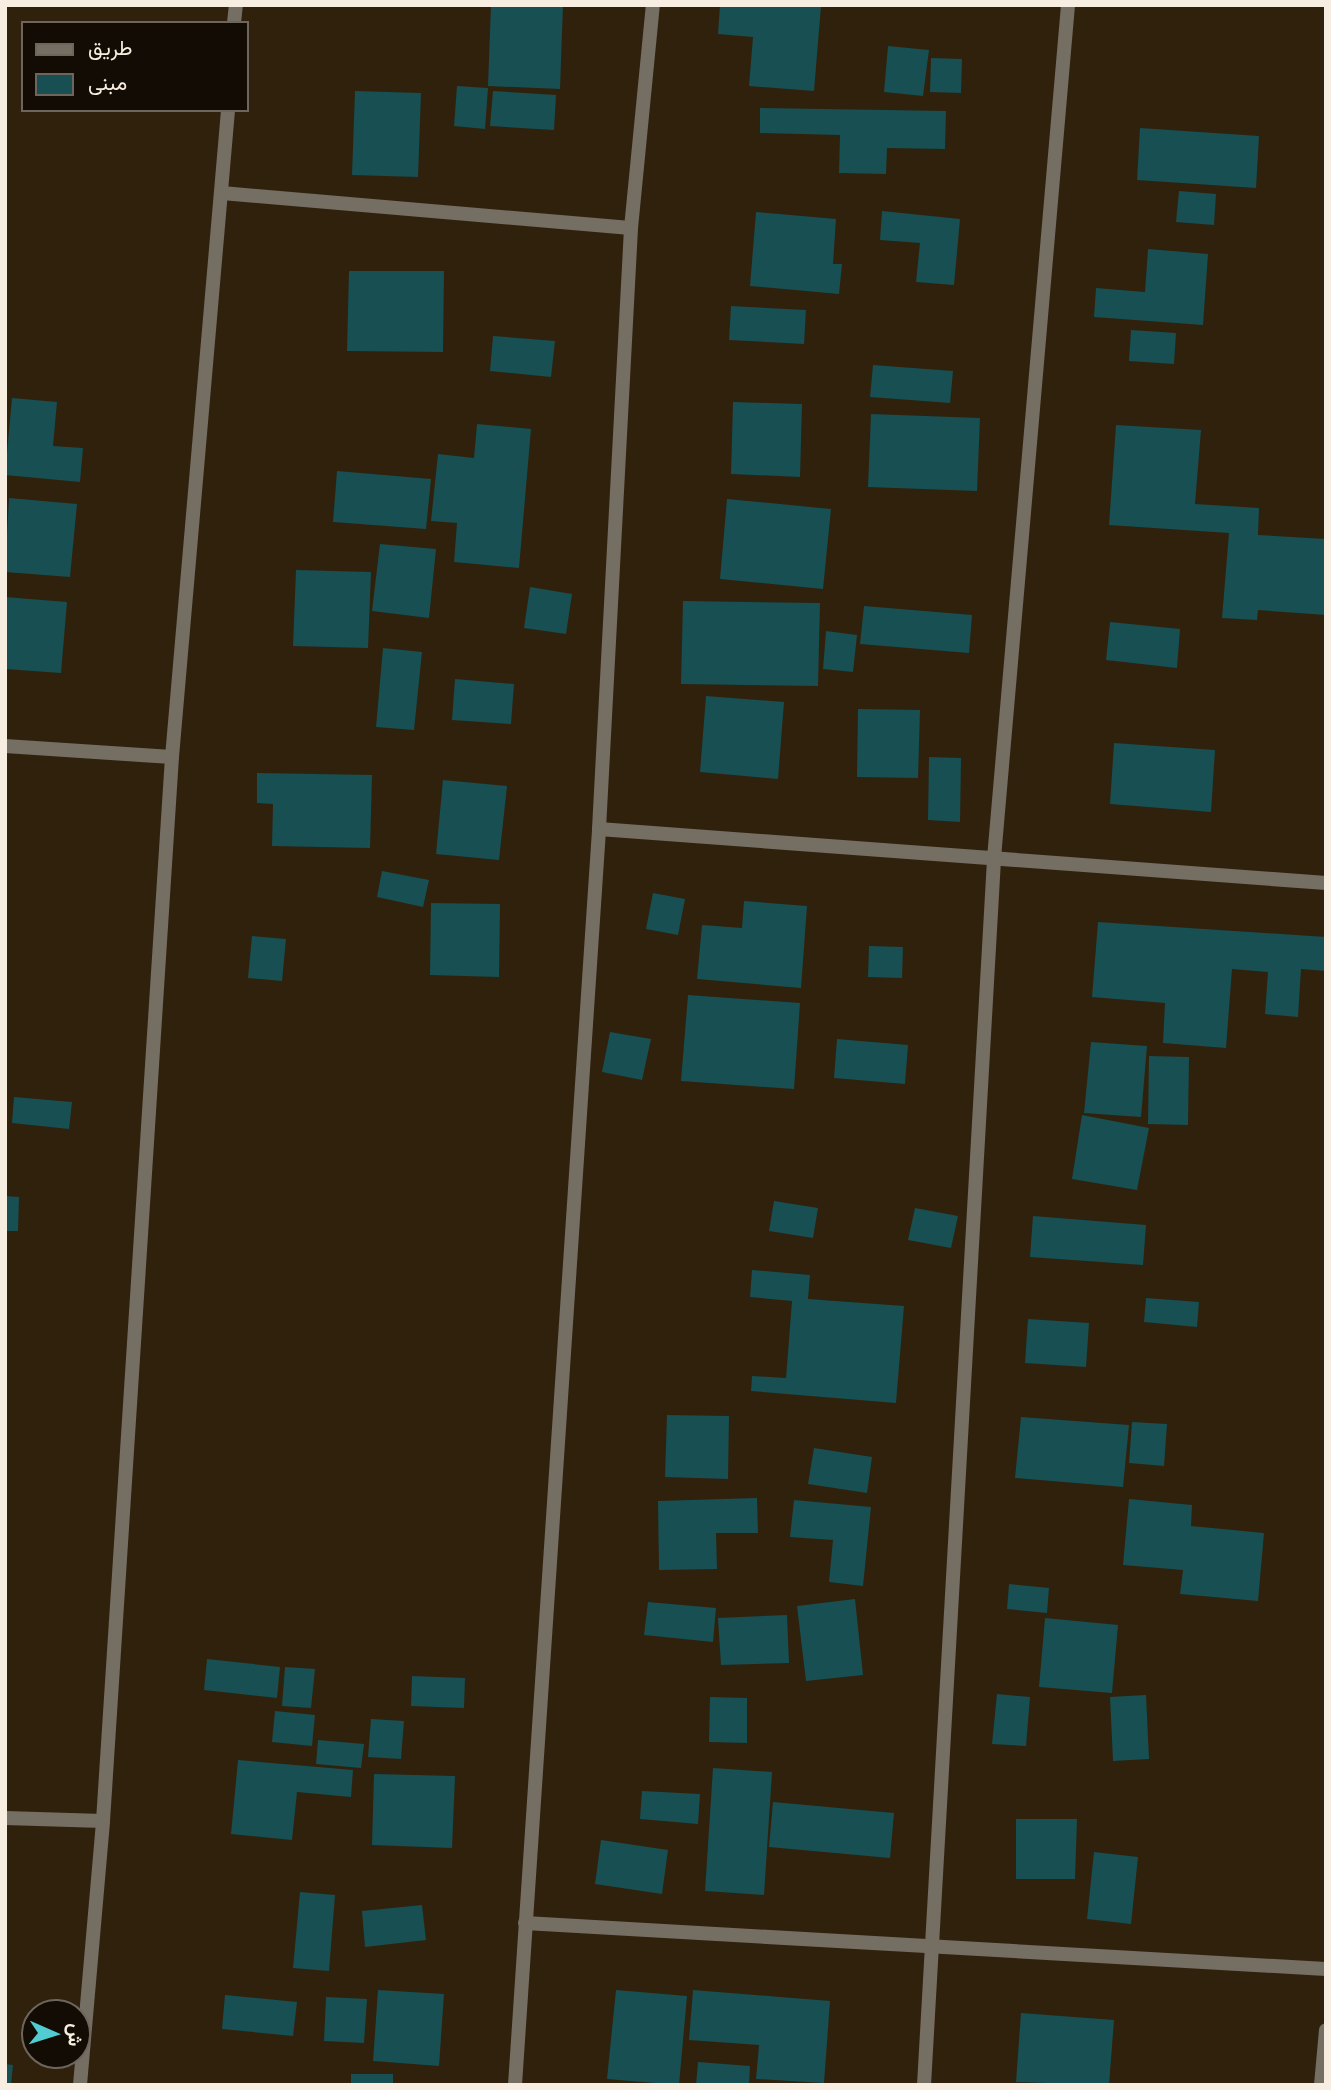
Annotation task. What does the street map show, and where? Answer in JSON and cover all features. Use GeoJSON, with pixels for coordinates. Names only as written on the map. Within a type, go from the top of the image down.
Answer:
{"type":"FeatureCollection","features":[{"type":"Feature","properties":{"kind":"street"},"geometry":{"type":"LineString","coordinates":[[515,2085],[599,829],[631,228],[653,5]]}},
{"type":"Feature","properties":{"kind":"street"},"geometry":{"type":"LineString","coordinates":[[924,2085],[934,1949],[994,858],[1068,5]]}},
{"type":"Feature","properties":{"kind":"street"},"geometry":{"type":"LineString","coordinates":[[80,2085],[103,1821],[172,757],[228,112]]}},
{"type":"Feature","properties":{"kind":"street"},"geometry":{"type":"LineString","coordinates":[[222,192],[631,228]]}},
{"type":"Feature","properties":{"kind":"street"},"geometry":{"type":"LineString","coordinates":[[5,746],[172,757]]}},
{"type":"Feature","properties":{"kind":"street"},"geometry":{"type":"LineString","coordinates":[[599,829],[1326,883]]}},
{"type":"Feature","properties":{"kind":"street"},"geometry":{"type":"LineString","coordinates":[[5,1818],[103,1821]]}},
{"type":"Feature","properties":{"kind":"street"},"geometry":{"type":"LineString","coordinates":[[525,1923],[934,1949],[1326,1969]]}},
{"type":"Feature","properties":{"kind":"street"},"geometry":{"type":"LineString","coordinates":[[1321,2085],[1326,2030]]}},
{"type":"Feature","properties":{"kind":"building"},"geometry":{"type":"Polygon","coordinates":[[[491,5],[563,5],[560,89],[488,86],[491,5]]]}},
{"type":"Feature","properties":{"kind":"building"},"geometry":{"type":"Polygon","coordinates":[[[720,5],[821,6],[814,91],[749,86],[753,37],[718,34],[720,5]]]}},
{"type":"Feature","properties":{"kind":"building"},"geometry":{"type":"Polygon","coordinates":[[[888,46],[929,50],[923,96],[884,92],[888,46]]]}},
{"type":"Feature","properties":{"kind":"building"},"geometry":{"type":"Polygon","coordinates":[[[931,58],[962,59],[961,93],[930,92],[931,58]]]}},
{"type":"Feature","properties":{"kind":"building"},"geometry":{"type":"Polygon","coordinates":[[[457,86],[488,88],[485,129],[454,126],[457,86]]]}},
{"type":"Feature","properties":{"kind":"building"},"geometry":{"type":"Polygon","coordinates":[[[355,91],[421,93],[418,177],[352,175],[355,91]]]}},
{"type":"Feature","properties":{"kind":"building"},"geometry":{"type":"Polygon","coordinates":[[[493,91],[556,95],[554,130],[490,126],[493,91]]]}},
{"type":"Feature","properties":{"kind":"building"},"geometry":{"type":"Polygon","coordinates":[[[760,108],[946,111],[945,149],[887,148],[886,174],[839,173],[840,135],[760,133],[760,108]]]}},
{"type":"Feature","properties":{"kind":"building"},"geometry":{"type":"Polygon","coordinates":[[[1140,128],[1259,136],[1256,188],[1137,180],[1140,128]]]}},
{"type":"Feature","properties":{"kind":"building"},"geometry":{"type":"Polygon","coordinates":[[[1179,191],[1216,194],[1214,225],[1176,222],[1179,191]]]}},
{"type":"Feature","properties":{"kind":"building"},"geometry":{"type":"Polygon","coordinates":[[[882,211],[960,219],[954,285],[916,282],[920,243],[880,240],[882,211]]]}},
{"type":"Feature","properties":{"kind":"building"},"geometry":{"type":"Polygon","coordinates":[[[756,212],[836,219],[833,264],[842,264],[839,294],[750,286],[756,212]]]}},
{"type":"Feature","properties":{"kind":"building"},"geometry":{"type":"Polygon","coordinates":[[[1148,249],[1208,254],[1203,325],[1094,317],[1096,288],[1145,292],[1148,249]]]}},
{"type":"Feature","properties":{"kind":"building"},"geometry":{"type":"Polygon","coordinates":[[[349,271],[444,271],[443,352],[347,351],[349,271]]]}},
{"type":"Feature","properties":{"kind":"building"},"geometry":{"type":"Polygon","coordinates":[[[731,306],[806,310],[804,344],[729,340],[731,306]]]}},
{"type":"Feature","properties":{"kind":"building"},"geometry":{"type":"Polygon","coordinates":[[[1131,330],[1176,333],[1174,364],[1129,361],[1131,330]]]}},
{"type":"Feature","properties":{"kind":"building"},"geometry":{"type":"Polygon","coordinates":[[[493,336],[555,341],[551,377],[490,371],[493,336]]]}},
{"type":"Feature","properties":{"kind":"building"},"geometry":{"type":"Polygon","coordinates":[[[873,365],[953,371],[950,403],[870,397],[873,365]]]}},
{"type":"Feature","properties":{"kind":"building"},"geometry":{"type":"Polygon","coordinates":[[[12,398],[57,402],[53,446],[83,448],[80,482],[5,475],[12,398]]]}},
{"type":"Feature","properties":{"kind":"building"},"geometry":{"type":"Polygon","coordinates":[[[733,402],[802,404],[800,477],[731,474],[733,402]]]}},
{"type":"Feature","properties":{"kind":"building"},"geometry":{"type":"Polygon","coordinates":[[[871,414],[980,418],[977,491],[868,487],[871,414]]]}},
{"type":"Feature","properties":{"kind":"building"},"geometry":{"type":"Polygon","coordinates":[[[477,424],[531,429],[519,568],[454,562],[457,523],[431,521],[438,454],[474,458],[477,424]]]}},
{"type":"Feature","properties":{"kind":"building"},"geometry":{"type":"Polygon","coordinates":[[[1116,425],[1201,430],[1195,504],[1259,508],[1258,535],[1326,539],[1326,615],[1258,610],[1257,620],[1222,618],[1229,533],[1109,525],[1116,425]]]}},
{"type":"Feature","properties":{"kind":"building"},"geometry":{"type":"Polygon","coordinates":[[[337,471],[431,479],[426,529],[333,522],[337,471]]]}},
{"type":"Feature","properties":{"kind":"building"},"geometry":{"type":"Polygon","coordinates":[[[9,498],[77,504],[70,577],[5,572],[9,498]]]}},
{"type":"Feature","properties":{"kind":"building"},"geometry":{"type":"Polygon","coordinates":[[[727,499],[831,509],[823,589],[720,579],[727,499]]]}},
{"type":"Feature","properties":{"kind":"building"},"geometry":{"type":"Polygon","coordinates":[[[380,544],[436,549],[429,618],[372,611],[380,544]]]}},
{"type":"Feature","properties":{"kind":"building"},"geometry":{"type":"Polygon","coordinates":[[[296,570],[371,572],[368,648],[293,646],[296,570]]]}},
{"type":"Feature","properties":{"kind":"building"},"geometry":{"type":"Polygon","coordinates":[[[530,587],[572,594],[566,634],[524,628],[530,587]]]}},
{"type":"Feature","properties":{"kind":"building"},"geometry":{"type":"Polygon","coordinates":[[[5,597],[67,602],[61,673],[5,669],[5,597]]]}},
{"type":"Feature","properties":{"kind":"building"},"geometry":{"type":"Polygon","coordinates":[[[683,601],[820,603],[818,686],[681,684],[683,601]]]}},
{"type":"Feature","properties":{"kind":"building"},"geometry":{"type":"Polygon","coordinates":[[[864,606],[972,615],[969,653],[860,644],[864,606]]]}},
{"type":"Feature","properties":{"kind":"building"},"geometry":{"type":"Polygon","coordinates":[[[1110,622],[1180,629],[1177,668],[1106,660],[1110,622]]]}},
{"type":"Feature","properties":{"kind":"building"},"geometry":{"type":"Polygon","coordinates":[[[826,631],[857,635],[853,672],[823,669],[826,631]]]}},
{"type":"Feature","properties":{"kind":"building"},"geometry":{"type":"Polygon","coordinates":[[[383,648],[422,652],[414,730],[376,727],[383,648]]]}},
{"type":"Feature","properties":{"kind":"building"},"geometry":{"type":"Polygon","coordinates":[[[455,679],[514,684],[511,724],[452,720],[455,679]]]}},
{"type":"Feature","properties":{"kind":"building"},"geometry":{"type":"Polygon","coordinates":[[[706,696],[784,702],[778,779],[700,772],[706,696]]]}},
{"type":"Feature","properties":{"kind":"building"},"geometry":{"type":"Polygon","coordinates":[[[858,709],[920,710],[918,778],[857,777],[858,709]]]}},
{"type":"Feature","properties":{"kind":"building"},"geometry":{"type":"Polygon","coordinates":[[[1114,743],[1215,750],[1211,812],[1110,804],[1114,743]]]}},
{"type":"Feature","properties":{"kind":"building"},"geometry":{"type":"Polygon","coordinates":[[[929,757],[961,758],[960,822],[928,820],[929,757]]]}},
{"type":"Feature","properties":{"kind":"building"},"geometry":{"type":"Polygon","coordinates":[[[257,773],[372,775],[370,848],[272,846],[273,804],[257,803],[257,773]]]}},
{"type":"Feature","properties":{"kind":"building"},"geometry":{"type":"Polygon","coordinates":[[[443,780],[507,786],[499,860],[436,854],[443,780]]]}},
{"type":"Feature","properties":{"kind":"building"},"geometry":{"type":"Polygon","coordinates":[[[382,871],[429,880],[423,907],[377,897],[382,871]]]}},
{"type":"Feature","properties":{"kind":"building"},"geometry":{"type":"Polygon","coordinates":[[[653,893],[685,899],[678,935],[646,929],[653,893]]]}},
{"type":"Feature","properties":{"kind":"building"},"geometry":{"type":"Polygon","coordinates":[[[744,901],[807,906],[801,988],[697,979],[702,925],[742,928],[744,901]]]}},
{"type":"Feature","properties":{"kind":"building"},"geometry":{"type":"Polygon","coordinates":[[[431,903],[500,904],[499,977],[430,975],[431,903]]]}},
{"type":"Feature","properties":{"kind":"building"},"geometry":{"type":"Polygon","coordinates":[[[1098,922],[1326,937],[1326,971],[1301,969],[1298,1017],[1265,1014],[1268,972],[1232,969],[1226,1048],[1163,1043],[1165,1003],[1092,997],[1098,922]]]}},
{"type":"Feature","properties":{"kind":"building"},"geometry":{"type":"Polygon","coordinates":[[[252,936],[286,939],[282,981],[248,978],[252,936]]]}},
{"type":"Feature","properties":{"kind":"building"},"geometry":{"type":"Polygon","coordinates":[[[869,946],[903,947],[902,978],[868,977],[869,946]]]}},
{"type":"Feature","properties":{"kind":"building"},"geometry":{"type":"Polygon","coordinates":[[[688,995],[800,1003],[794,1089],[681,1081],[688,995]]]}},
{"type":"Feature","properties":{"kind":"building"},"geometry":{"type":"Polygon","coordinates":[[[610,1032],[651,1039],[642,1080],[602,1072],[610,1032]]]}},
{"type":"Feature","properties":{"kind":"building"},"geometry":{"type":"Polygon","coordinates":[[[837,1039],[908,1045],[905,1084],[834,1078],[837,1039]]]}},
{"type":"Feature","properties":{"kind":"building"},"geometry":{"type":"Polygon","coordinates":[[[1091,1042],[1147,1046],[1141,1117],[1084,1113],[1091,1042]]]}},
{"type":"Feature","properties":{"kind":"building"},"geometry":{"type":"Polygon","coordinates":[[[1149,1056],[1189,1057],[1188,1125],[1148,1124],[1149,1056]]]}},
{"type":"Feature","properties":{"kind":"building"},"geometry":{"type":"Polygon","coordinates":[[[14,1097],[72,1102],[69,1129],[12,1123],[14,1097]]]}},
{"type":"Feature","properties":{"kind":"building"},"geometry":{"type":"Polygon","coordinates":[[[1082,1115],[1149,1128],[1137,1190],[1072,1179],[1082,1115]]]}},
{"type":"Feature","properties":{"kind":"building"},"geometry":{"type":"Polygon","coordinates":[[[5,1196],[19,1197],[18,1231],[5,1231],[5,1196]]]}},
{"type":"Feature","properties":{"kind":"building"},"geometry":{"type":"Polygon","coordinates":[[[774,1201],[818,1208],[813,1238],[769,1231],[774,1201]]]}},
{"type":"Feature","properties":{"kind":"building"},"geometry":{"type":"Polygon","coordinates":[[[915,1208],[958,1216],[951,1248],[908,1240],[915,1208]]]}},
{"type":"Feature","properties":{"kind":"building"},"geometry":{"type":"Polygon","coordinates":[[[1033,1216],[1146,1225],[1143,1265],[1030,1257],[1033,1216]]]}},
{"type":"Feature","properties":{"kind":"building"},"geometry":{"type":"Polygon","coordinates":[[[752,1270],[810,1275],[808,1299],[904,1306],[896,1403],[751,1391],[752,1376],[786,1378],[792,1301],[750,1297],[752,1270]]]}},
{"type":"Feature","properties":{"kind":"building"},"geometry":{"type":"Polygon","coordinates":[[[1146,1298],[1199,1302],[1197,1327],[1144,1322],[1146,1298]]]}},
{"type":"Feature","properties":{"kind":"building"},"geometry":{"type":"Polygon","coordinates":[[[1028,1319],[1089,1323],[1086,1367],[1025,1363],[1028,1319]]]}},
{"type":"Feature","properties":{"kind":"building"},"geometry":{"type":"Polygon","coordinates":[[[667,1415],[729,1416],[728,1479],[665,1477],[667,1415]]]}},
{"type":"Feature","properties":{"kind":"building"},"geometry":{"type":"Polygon","coordinates":[[[1021,1417],[1129,1425],[1123,1487],[1015,1478],[1021,1417]]]}},
{"type":"Feature","properties":{"kind":"building"},"geometry":{"type":"Polygon","coordinates":[[[1132,1422],[1167,1424],[1164,1466],[1129,1463],[1132,1422]]]}},
{"type":"Feature","properties":{"kind":"building"},"geometry":{"type":"Polygon","coordinates":[[[814,1448],[872,1457],[867,1493],[808,1484],[814,1448]]]}},
{"type":"Feature","properties":{"kind":"building"},"geometry":{"type":"Polygon","coordinates":[[[757,1498],[758,1533],[716,1533],[717,1569],[659,1570],[658,1501],[757,1498]]]}},
{"type":"Feature","properties":{"kind":"building"},"geometry":{"type":"Polygon","coordinates":[[[1129,1499],[1192,1505],[1191,1526],[1264,1533],[1258,1601],[1180,1594],[1183,1570],[1123,1565],[1129,1499]]]}},
{"type":"Feature","properties":{"kind":"building"},"geometry":{"type":"Polygon","coordinates":[[[794,1500],[871,1507],[863,1586],[829,1582],[833,1540],[790,1537],[794,1500]]]}},
{"type":"Feature","properties":{"kind":"building"},"geometry":{"type":"Polygon","coordinates":[[[1009,1584],[1049,1588],[1047,1613],[1007,1609],[1009,1584]]]}},
{"type":"Feature","properties":{"kind":"building"},"geometry":{"type":"Polygon","coordinates":[[[855,1599],[863,1675],[806,1681],[797,1606],[855,1599]]]}},
{"type":"Feature","properties":{"kind":"building"},"geometry":{"type":"Polygon","coordinates":[[[648,1602],[716,1608],[713,1642],[644,1635],[648,1602]]]}},
{"type":"Feature","properties":{"kind":"building"},"geometry":{"type":"Polygon","coordinates":[[[787,1615],[789,1663],[721,1665],[718,1618],[787,1615]]]}},
{"type":"Feature","properties":{"kind":"building"},"geometry":{"type":"Polygon","coordinates":[[[1045,1618],[1118,1625],[1112,1693],[1039,1687],[1045,1618]]]}},
{"type":"Feature","properties":{"kind":"building"},"geometry":{"type":"Polygon","coordinates":[[[207,1659],[280,1667],[277,1698],[204,1690],[207,1659]]]}},
{"type":"Feature","properties":{"kind":"building"},"geometry":{"type":"Polygon","coordinates":[[[285,1667],[315,1669],[311,1708],[282,1706],[285,1667]]]}},
{"type":"Feature","properties":{"kind":"building"},"geometry":{"type":"Polygon","coordinates":[[[412,1676],[465,1678],[464,1708],[411,1706],[412,1676]]]}},
{"type":"Feature","properties":{"kind":"building"},"geometry":{"type":"Polygon","coordinates":[[[997,1694],[1030,1697],[1026,1746],[992,1744],[997,1694]]]}},
{"type":"Feature","properties":{"kind":"building"},"geometry":{"type":"Polygon","coordinates":[[[1146,1695],[1149,1759],[1113,1761],[1110,1697],[1146,1695]]]}},
{"type":"Feature","properties":{"kind":"building"},"geometry":{"type":"Polygon","coordinates":[[[710,1697],[747,1698],[747,1743],[709,1742],[710,1697]]]}},
{"type":"Feature","properties":{"kind":"building"},"geometry":{"type":"Polygon","coordinates":[[[275,1711],[315,1715],[312,1746],[272,1742],[275,1711]]]}},
{"type":"Feature","properties":{"kind":"building"},"geometry":{"type":"Polygon","coordinates":[[[371,1719],[404,1721],[401,1759],[368,1757],[371,1719]]]}},
{"type":"Feature","properties":{"kind":"building"},"geometry":{"type":"Polygon","coordinates":[[[318,1740],[364,1744],[361,1768],[316,1764],[318,1740]]]}},
{"type":"Feature","properties":{"kind":"building"},"geometry":{"type":"Polygon","coordinates":[[[238,1760],[353,1770],[351,1797],[297,1792],[292,1840],[231,1834],[238,1760]]]}},
{"type":"Feature","properties":{"kind":"building"},"geometry":{"type":"Polygon","coordinates":[[[713,1768],[772,1772],[764,1895],[705,1891],[713,1768]]]}},
{"type":"Feature","properties":{"kind":"building"},"geometry":{"type":"Polygon","coordinates":[[[374,1774],[455,1776],[452,1848],[372,1845],[374,1774]]]}},
{"type":"Feature","properties":{"kind":"building"},"geometry":{"type":"Polygon","coordinates":[[[642,1791],[700,1794],[698,1824],[640,1819],[642,1791]]]}},
{"type":"Feature","properties":{"kind":"building"},"geometry":{"type":"Polygon","coordinates":[[[773,1802],[894,1813],[890,1858],[769,1847],[773,1802]]]}},
{"type":"Feature","properties":{"kind":"building"},"geometry":{"type":"Polygon","coordinates":[[[1016,1819],[1077,1819],[1075,1879],[1016,1879],[1016,1819]]]}},
{"type":"Feature","properties":{"kind":"building"},"geometry":{"type":"Polygon","coordinates":[[[601,1840],[668,1850],[662,1894],[595,1884],[601,1840]]]}},
{"type":"Feature","properties":{"kind":"building"},"geometry":{"type":"Polygon","coordinates":[[[1094,1852],[1138,1857],[1131,1924],[1087,1919],[1094,1852]]]}},
{"type":"Feature","properties":{"kind":"building"},"geometry":{"type":"Polygon","coordinates":[[[300,1892],[335,1895],[329,1971],[293,1968],[300,1892]]]}},
{"type":"Feature","properties":{"kind":"building"},"geometry":{"type":"Polygon","coordinates":[[[422,1905],[426,1940],[365,1947],[362,1911],[422,1905]]]}},
{"type":"Feature","properties":{"kind":"building"},"geometry":{"type":"Polygon","coordinates":[[[378,1990],[444,1994],[439,2066],[373,2061],[378,1990]]]}},
{"type":"Feature","properties":{"kind":"building"},"geometry":{"type":"Polygon","coordinates":[[[616,1990],[687,1996],[679,2085],[607,2079],[616,1990]]]}},
{"type":"Feature","properties":{"kind":"building"},"geometry":{"type":"Polygon","coordinates":[[[693,1990],[830,2001],[824,2083],[756,2079],[759,2045],[689,2040],[693,1990]]]}},
{"type":"Feature","properties":{"kind":"building"},"geometry":{"type":"Polygon","coordinates":[[[225,1995],[297,2002],[293,2036],[222,2029],[225,1995]]]}},
{"type":"Feature","properties":{"kind":"building"},"geometry":{"type":"Polygon","coordinates":[[[326,1997],[367,1999],[364,2043],[324,2041],[326,1997]]]}},
{"type":"Feature","properties":{"kind":"building"},"geometry":{"type":"Polygon","coordinates":[[[1021,2013],[1114,2020],[1109,2085],[1016,2082],[1021,2013]]]}},
{"type":"Feature","properties":{"kind":"building"},"geometry":{"type":"Polygon","coordinates":[[[698,2062],[750,2066],[749,2085],[696,2085],[698,2062]]]}},
{"type":"Feature","properties":{"kind":"building"},"geometry":{"type":"Polygon","coordinates":[[[5,2064],[13,2065],[11,2085],[5,2085],[5,2064]]]}},
{"type":"Feature","properties":{"kind":"building"},"geometry":{"type":"Polygon","coordinates":[[[351,2074],[393,2074],[393,2085],[351,2085],[351,2074]]]}}]}
